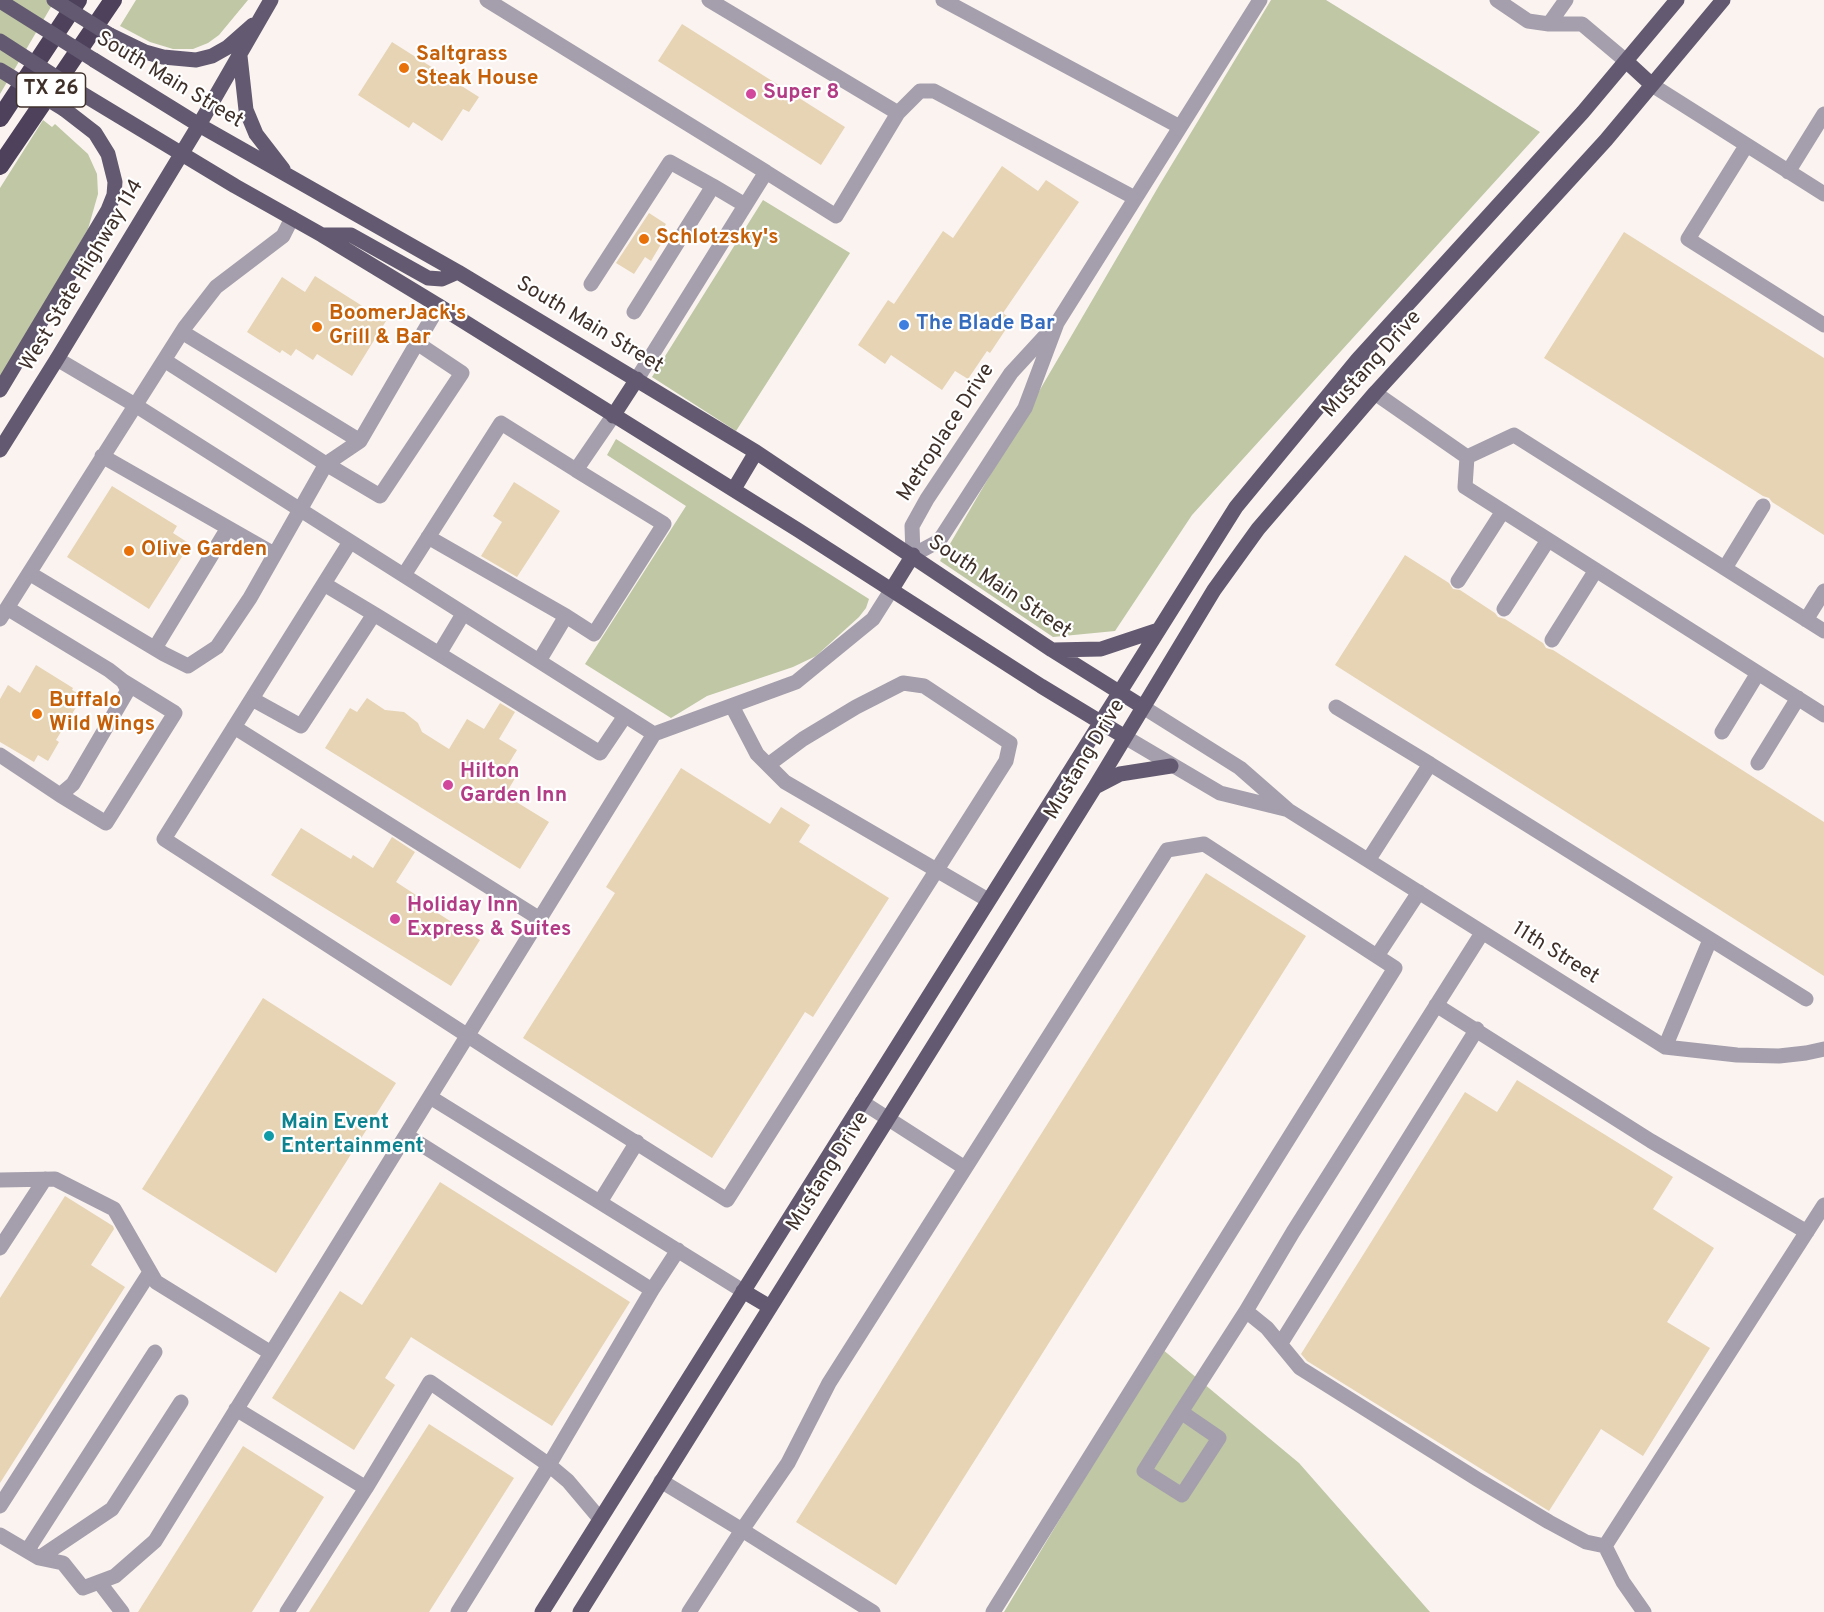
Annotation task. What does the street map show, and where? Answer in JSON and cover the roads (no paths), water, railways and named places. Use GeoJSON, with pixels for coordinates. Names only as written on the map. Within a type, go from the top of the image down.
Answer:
{"type":"FeatureCollection","features":[{"type":"Feature","properties":{"kind":"highway"},"geometry":{"type":"LineString","coordinates":[[0,118],[78,0]]}},
{"type":"Feature","properties":{"kind":"highway","name":"TX 26"},"geometry":{"type":"LineString","coordinates":[[0,166],[113,0]]}},
{"type":"Feature","properties":{"kind":"main road"},"geometry":{"type":"LineString","coordinates":[[54,0],[110,35],[154,55],[178,60],[196,60],[212,56],[228,47],[261,19]]}},
{"type":"Feature","properties":{"kind":"main road","name":"West State Highway 114"},"geometry":{"type":"LineString","coordinates":[[0,450],[199,125],[271,0]]}},
{"type":"Feature","properties":{"kind":"main road","name":"Mustang Drive"},"geometry":{"type":"LineString","coordinates":[[542,1612],[1236,507],[1358,359],[1575,121],[1677,0]]}},
{"type":"Feature","properties":{"kind":"main road","name":"Mustang Drive"},"geometry":{"type":"LineString","coordinates":[[580,1612],[1095,787],[1214,590],[1258,529],[1375,393],[1606,140],[1723,0]]}},
{"type":"Feature","properties":{"kind":"main road","name":"South Main Street"},"geometry":{"type":"LineString","coordinates":[[0,1],[199,125],[458,272],[756,452],[1052,650],[1143,707]]}},
{"type":"Feature","properties":{"kind":"main road"},"geometry":{"type":"LineString","coordinates":[[0,41],[181,154],[439,306],[734,489],[1125,737]]}},
{"type":"Feature","properties":{"kind":"main road"},"geometry":{"type":"LineString","coordinates":[[240,56],[246,110],[256,134],[289,176]]}},
{"type":"Feature","properties":{"kind":"main road"},"geometry":{"type":"LineString","coordinates":[[1626,61],[1652,85]]}},
{"type":"Feature","properties":{"kind":"main road"},"geometry":{"type":"LineString","coordinates":[[0,70],[64,109],[95,133],[108,154],[115,182],[114,195],[108,210],[0,390]]}},
{"type":"Feature","properties":{"kind":"main road"},"geometry":{"type":"LineString","coordinates":[[322,235],[351,235],[428,278],[442,279],[458,272]]}},
{"type":"Feature","properties":{"kind":"main road"},"geometry":{"type":"LineString","coordinates":[[613,416],[636,379]]}},
{"type":"Feature","properties":{"kind":"main road"},"geometry":{"type":"LineString","coordinates":[[734,489],[756,452]]}},
{"type":"Feature","properties":{"kind":"main road"},"geometry":{"type":"LineString","coordinates":[[892,589],[912,555]]}},
{"type":"Feature","properties":{"kind":"main road"},"geometry":{"type":"LineString","coordinates":[[1052,650],[1101,649],[1158,630]]}},
{"type":"Feature","properties":{"kind":"main road"},"geometry":{"type":"LineString","coordinates":[[1095,787],[1120,774],[1172,766]]}},
{"type":"Feature","properties":{"kind":"main road"},"geometry":{"type":"LineString","coordinates":[[743,1291],[770,1306]]}},
{"type":"Feature","properties":{"kind":"street"},"geometry":{"type":"LineString","coordinates":[[488,0],[506,5],[836,216],[897,113],[920,91],[934,91],[1135,198]]}},
{"type":"Feature","properties":{"kind":"street"},"geometry":{"type":"LineString","coordinates":[[710,0],[897,113]]}},
{"type":"Feature","properties":{"kind":"street"},"geometry":{"type":"LineString","coordinates":[[943,0],[1180,127]]}},
{"type":"Feature","properties":{"kind":"street","name":"Metroplace Drive"},"geometry":{"type":"LineString","coordinates":[[1057,322],[1025,408],[939,541],[912,555],[912,526],[927,499],[1011,373],[1057,322],[1260,0]]}},
{"type":"Feature","properties":{"kind":"street"},"geometry":{"type":"LineString","coordinates":[[1497,0],[1528,21],[1549,24],[1582,24],[1626,61]]}},
{"type":"Feature","properties":{"kind":"street"},"geometry":{"type":"LineString","coordinates":[[1549,24],[1566,0]]}},
{"type":"Feature","properties":{"kind":"street"},"geometry":{"type":"LineString","coordinates":[[1652,85],[1824,194]]}},
{"type":"Feature","properties":{"kind":"street"},"geometry":{"type":"LineString","coordinates":[[1788,171],[1824,114]]}},
{"type":"Feature","properties":{"kind":"street"},"geometry":{"type":"LineString","coordinates":[[1746,146],[1688,239],[1824,325]]}},
{"type":"Feature","properties":{"kind":"street"},"geometry":{"type":"LineString","coordinates":[[591,284],[670,162],[745,205]]}},
{"type":"Feature","properties":{"kind":"street"},"geometry":{"type":"LineString","coordinates":[[636,379],[766,172]]}},
{"type":"Feature","properties":{"kind":"street"},"geometry":{"type":"LineString","coordinates":[[634,312],[713,186]]}},
{"type":"Feature","properties":{"kind":"street"},"geometry":{"type":"LineString","coordinates":[[0,755],[106,823],[175,713],[109,670],[3,614],[182,332],[216,286],[283,236],[292,218]]}},
{"type":"Feature","properties":{"kind":"street"},"geometry":{"type":"LineString","coordinates":[[29,573],[188,666],[217,647],[250,598],[326,464],[360,441],[439,306]]}},
{"type":"Feature","properties":{"kind":"street"},"geometry":{"type":"LineString","coordinates":[[182,332],[360,441]]}},
{"type":"Feature","properties":{"kind":"street"},"geometry":{"type":"LineString","coordinates":[[164,360],[326,464],[381,496],[462,373],[417,343]]}},
{"type":"Feature","properties":{"kind":"street"},"geometry":{"type":"LineString","coordinates":[[57,360],[135,405],[654,734]]}},
{"type":"Feature","properties":{"kind":"street"},"geometry":{"type":"LineString","coordinates":[[1375,393],[1467,457]]}},
{"type":"Feature","properties":{"kind":"street"},"geometry":{"type":"LineString","coordinates":[[576,470],[613,416]]}},
{"type":"Feature","properties":{"kind":"street"},"geometry":{"type":"LineString","coordinates":[[404,575],[428,537],[501,423],[664,524],[594,634],[428,537]]}},
{"type":"Feature","properties":{"kind":"street"},"geometry":{"type":"LineString","coordinates":[[1467,457],[1514,435],[1824,631]]}},
{"type":"Feature","properties":{"kind":"street"},"geometry":{"type":"LineString","coordinates":[[102,456],[274,554]]}},
{"type":"Feature","properties":{"kind":"street"},"geometry":{"type":"LineString","coordinates":[[1467,457],[1465,487],[1824,715]]}},
{"type":"Feature","properties":{"kind":"street"},"geometry":{"type":"LineString","coordinates":[[1725,568],[1763,506]]}},
{"type":"Feature","properties":{"kind":"street"},"geometry":{"type":"LineString","coordinates":[[1458,581],[1503,511]]}},
{"type":"Feature","properties":{"kind":"street"},"geometry":{"type":"LineString","coordinates":[[155,648],[228,528]]}},
{"type":"Feature","properties":{"kind":"street"},"geometry":{"type":"LineString","coordinates":[[1504,609],[1548,540]]}},
{"type":"Feature","properties":{"kind":"street"},"geometry":{"type":"LineString","coordinates":[[350,542],[164,839],[516,1067],[727,1200],[1006,761],[1010,743],[924,686],[903,683],[856,707],[803,739],[768,765]]}},
{"type":"Feature","properties":{"kind":"street"},"geometry":{"type":"LineString","coordinates":[[1552,640],[1596,570]]}},
{"type":"Feature","properties":{"kind":"street"},"geometry":{"type":"LineString","coordinates":[[324,584],[600,753],[625,716]]}},
{"type":"Feature","properties":{"kind":"street"},"geometry":{"type":"LineString","coordinates":[[0,1535],[33,1554],[63,1563],[83,1588],[115,1576],[155,1541],[654,734],[796,682],[873,619],[892,589]]}},
{"type":"Feature","properties":{"kind":"street"},"geometry":{"type":"LineString","coordinates":[[1806,620],[1824,591]]}},
{"type":"Feature","properties":{"kind":"street"},"geometry":{"type":"LineString","coordinates":[[252,699],[301,726],[374,614]]}},
{"type":"Feature","properties":{"kind":"street"},"geometry":{"type":"LineString","coordinates":[[439,654],[464,614]]}},
{"type":"Feature","properties":{"kind":"street"},"geometry":{"type":"LineString","coordinates":[[539,661],[566,616]]}},
{"type":"Feature","properties":{"kind":"street"},"geometry":{"type":"LineString","coordinates":[[1722,732],[1758,673]]}},
{"type":"Feature","properties":{"kind":"street"},"geometry":{"type":"LineString","coordinates":[[60,795],[72,784],[128,690],[123,681]]}},
{"type":"Feature","properties":{"kind":"street"},"geometry":{"type":"LineString","coordinates":[[1758,763],[1798,698]]}},
{"type":"Feature","properties":{"kind":"street"},"geometry":{"type":"LineString","coordinates":[[732,706],[757,754],[785,782],[988,900]]}},
{"type":"Feature","properties":{"kind":"street","name":"11th Street"},"geometry":{"type":"LineString","coordinates":[[1143,707],[1240,768],[1288,810],[1665,1047],[1737,1055],[1779,1056],[1824,1049]]}},
{"type":"Feature","properties":{"kind":"street"},"geometry":{"type":"LineString","coordinates":[[1336,707],[1806,999]]}},
{"type":"Feature","properties":{"kind":"street"},"geometry":{"type":"LineString","coordinates":[[234,727],[540,919]]}},
{"type":"Feature","properties":{"kind":"street","name":"11th Street"},"geometry":{"type":"LineString","coordinates":[[1125,737],[1220,793],[1288,810]]}},
{"type":"Feature","properties":{"kind":"street"},"geometry":{"type":"LineString","coordinates":[[1369,859],[1430,764]]}},
{"type":"Feature","properties":{"kind":"street"},"geometry":{"type":"LineString","coordinates":[[688,1612],[788,1463],[829,1383],[1167,850],[1204,844],[1395,968],[993,1612]]}},
{"type":"Feature","properties":{"kind":"street"},"geometry":{"type":"LineString","coordinates":[[1377,956],[1419,892]]}},
{"type":"Feature","properties":{"kind":"street"},"geometry":{"type":"LineString","coordinates":[[1181,1412],[1219,1438],[1182,1495],[1144,1471],[1181,1412],[1246,1311],[1293,1232],[1482,933]]}},
{"type":"Feature","properties":{"kind":"street"},"geometry":{"type":"LineString","coordinates":[[1665,1047],[1710,940]]}},
{"type":"Feature","properties":{"kind":"street"},"geometry":{"type":"LineString","coordinates":[[1436,1005],[1651,1141],[1807,1232]]}},
{"type":"Feature","properties":{"kind":"street"},"geometry":{"type":"LineString","coordinates":[[1281,1343],[1477,1029]]}},
{"type":"Feature","properties":{"kind":"street"},"geometry":{"type":"LineString","coordinates":[[429,1097],[743,1291]]}},
{"type":"Feature","properties":{"kind":"street"},"geometry":{"type":"LineString","coordinates":[[862,1102],[965,1168]]}},
{"type":"Feature","properties":{"kind":"street"},"geometry":{"type":"LineString","coordinates":[[406,1135],[652,1290]]}},
{"type":"Feature","properties":{"kind":"street"},"geometry":{"type":"LineString","coordinates":[[600,1202],[636,1142]]}},
{"type":"Feature","properties":{"kind":"street"},"geometry":{"type":"LineString","coordinates":[[0,1248],[45,1179]]}},
{"type":"Feature","properties":{"kind":"street"},"geometry":{"type":"LineString","coordinates":[[0,1180],[55,1179],[114,1209],[156,1282],[271,1353]]}},
{"type":"Feature","properties":{"kind":"street"},"geometry":{"type":"LineString","coordinates":[[1605,1546],[1824,1205]]}},
{"type":"Feature","properties":{"kind":"street"},"geometry":{"type":"LineString","coordinates":[[458,1612],[678,1250]]}},
{"type":"Feature","properties":{"kind":"street"},"geometry":{"type":"LineString","coordinates":[[0,1506],[150,1272]]}},
{"type":"Feature","properties":{"kind":"street"},"geometry":{"type":"LineString","coordinates":[[1246,1311],[1267,1328],[1300,1368],[1549,1522],[1586,1542],[1605,1546]]}},
{"type":"Feature","properties":{"kind":"street"},"geometry":{"type":"LineString","coordinates":[[33,1554],[155,1352]]}},
{"type":"Feature","properties":{"kind":"street"},"geometry":{"type":"LineString","coordinates":[[287,1612],[430,1382],[568,1480],[600,1519]]}},
{"type":"Feature","properties":{"kind":"street"},"geometry":{"type":"LineString","coordinates":[[33,1554],[112,1509],[181,1402]]}},
{"type":"Feature","properties":{"kind":"street"},"geometry":{"type":"LineString","coordinates":[[236,1409],[366,1488]]}},
{"type":"Feature","properties":{"kind":"street"},"geometry":{"type":"LineString","coordinates":[[662,1481],[873,1612]]}},
{"type":"Feature","properties":{"kind":"street"},"geometry":{"type":"LineString","coordinates":[[1605,1546],[1623,1582],[1644,1612]]}},
{"type":"Feature","properties":{"kind":"street"},"geometry":{"type":"LineString","coordinates":[[99,1582],[122,1612]]}},
{"type":"Feature","properties":{"kind":"place","name":"Saltgrass Steak House"},"geometry":{"type":"Point","coordinates":[404,68]}},
{"type":"Feature","properties":{"kind":"place","name":"Super 8"},"geometry":{"type":"Point","coordinates":[751,94]}},
{"type":"Feature","properties":{"kind":"place","name":"Schlotzsky's"},"geometry":{"type":"Point","coordinates":[644,239]}},
{"type":"Feature","properties":{"kind":"place","name":"The Blade Bar"},"geometry":{"type":"Point","coordinates":[904,325]}},
{"type":"Feature","properties":{"kind":"place","name":"BoomerJack's Grill & Bar"},"geometry":{"type":"Point","coordinates":[317,327]}},
{"type":"Feature","properties":{"kind":"place","name":"Olive Garden"},"geometry":{"type":"Point","coordinates":[129,551]}},
{"type":"Feature","properties":{"kind":"place","name":"Buffalo Wild Wings"},"geometry":{"type":"Point","coordinates":[37,714]}},
{"type":"Feature","properties":{"kind":"place","name":"Hilton Garden Inn"},"geometry":{"type":"Point","coordinates":[448,785]}},
{"type":"Feature","properties":{"kind":"place","name":"Holiday Inn Express & Suites"},"geometry":{"type":"Point","coordinates":[395,919]}},
{"type":"Feature","properties":{"kind":"place","name":"Main Event Entertainment"},"geometry":{"type":"Point","coordinates":[269,1136]}}]}
